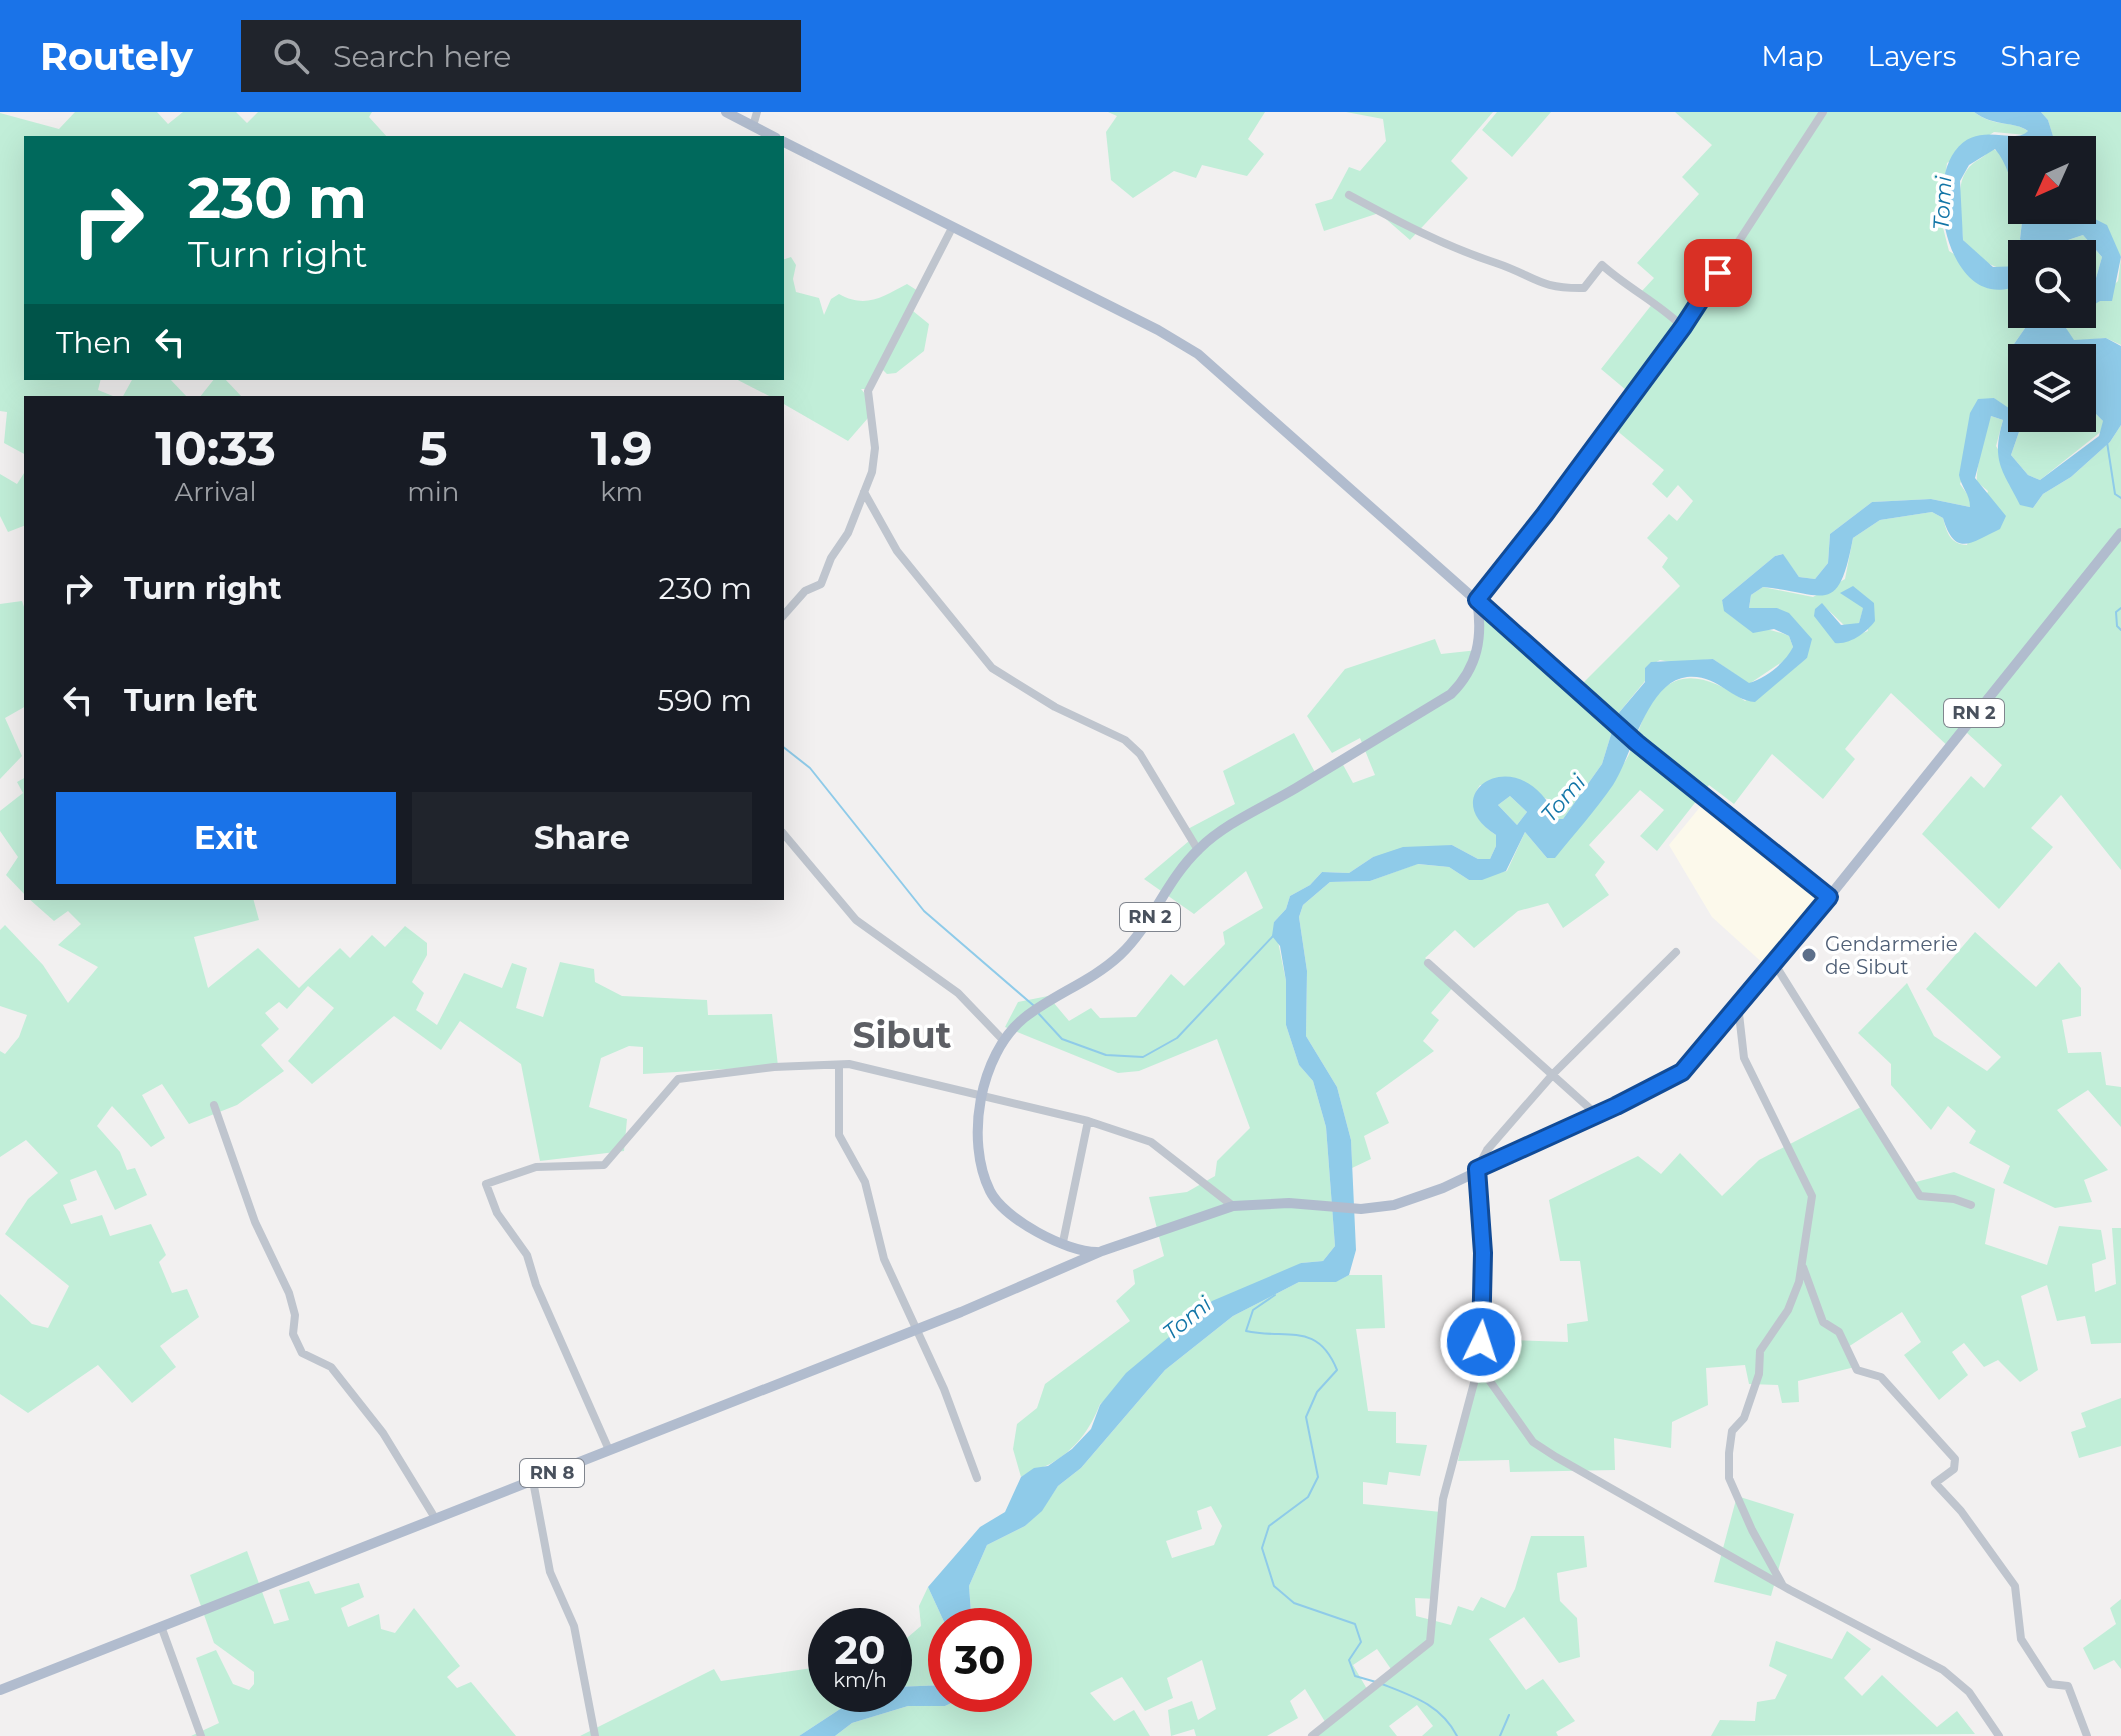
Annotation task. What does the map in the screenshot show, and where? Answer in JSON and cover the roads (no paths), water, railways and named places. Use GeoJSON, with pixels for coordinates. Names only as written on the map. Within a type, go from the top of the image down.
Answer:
{"type":"FeatureCollection","features":[{"type":"Feature","properties":{"kind":"main road"},"geometry":{"type":"LineString","coordinates":[[726,112],[772,136]]}},
{"type":"Feature","properties":{"kind":"main road"},"geometry":{"type":"LineString","coordinates":[[784,142],[1158,330],[1198,354],[1637,743],[1829,897]]}},
{"type":"Feature","properties":{"kind":"main road","name":"RN 2"},"geometry":{"type":"LineString","coordinates":[[1477,600],[1482,623],[1474,662],[1451,694],[1211,838],[1178,872],[1132,944],[1102,971],[1034,1011],[1004,1041],[983,1098],[976,1150],[991,1194],[1014,1218],[1089,1252],[1102,1251],[1233,1206],[1289,1203],[1355,1209],[1394,1205],[1443,1188],[1682,1072],[1829,897],[2121,533]]}},
{"type":"Feature","properties":{"kind":"main road","name":"RN 8"},"geometry":{"type":"LineString","coordinates":[[0,1690],[918,1329],[1102,1251]]}},
{"type":"Feature","properties":{"kind":"street"},"geometry":{"type":"LineString","coordinates":[[753,126],[757,112]]}},
{"type":"Feature","properties":{"kind":"street"},"geometry":{"type":"LineString","coordinates":[[1477,600],[1683,327],[1823,112]]}},
{"type":"Feature","properties":{"kind":"street"},"geometry":{"type":"LineString","coordinates":[[1349,195],[1432,240],[1495,263],[1536,283],[1584,288],[1602,265],[1632,292],[1659,303],[1683,327]]}},
{"type":"Feature","properties":{"kind":"street"},"geometry":{"type":"LineString","coordinates":[[784,615],[805,591],[821,584],[831,558],[848,533],[872,472],[875,448],[868,391],[952,228]]}},
{"type":"Feature","properties":{"kind":"street"},"geometry":{"type":"LineString","coordinates":[[864,492],[897,551],[992,668],[1055,707],[1125,740],[1140,754],[1198,850]]}},
{"type":"Feature","properties":{"kind":"street"},"geometry":{"type":"LineString","coordinates":[[784,834],[856,920],[958,993],[1004,1041]]}},
{"type":"Feature","properties":{"kind":"street"},"geometry":{"type":"LineString","coordinates":[[1312,1736],[1422,1652],[1430,1642],[1443,1499],[1482,1353],[1484,1298],[1477,1169],[1487,1150],[1554,1073],[1676,952]]}},
{"type":"Feature","properties":{"kind":"street"},"geometry":{"type":"LineString","coordinates":[[1428,963],[1554,1073],[1596,1114]]}},
{"type":"Feature","properties":{"kind":"street"},"geometry":{"type":"LineString","coordinates":[[1774,963],[1920,1196],[1954,1199],[1971,1205]]}},
{"type":"Feature","properties":{"kind":"street"},"geometry":{"type":"LineString","coordinates":[[1738,1005],[1744,1058],[1812,1196],[1799,1282],[1788,1310],[1760,1351],[1759,1374],[1744,1418],[1732,1431],[1729,1453],[1729,1478],[1752,1530],[1783,1585]]}},
{"type":"Feature","properties":{"kind":"street"},"geometry":{"type":"LineString","coordinates":[[609,1450],[536,1285],[527,1255],[497,1213],[486,1184],[536,1167],[604,1165],[678,1079],[774,1067],[849,1064],[1088,1121],[1151,1142],[1233,1206]]}},
{"type":"Feature","properties":{"kind":"street"},"geometry":{"type":"LineString","coordinates":[[839,1066],[839,1135],[865,1182],[884,1259],[918,1329],[977,1478]]}},
{"type":"Feature","properties":{"kind":"street"},"geometry":{"type":"LineString","coordinates":[[214,1105],[255,1222],[289,1293],[295,1315],[293,1334],[302,1353],[331,1367],[383,1433],[435,1518]]}},
{"type":"Feature","properties":{"kind":"street"},"geometry":{"type":"LineString","coordinates":[[1063,1242],[1088,1121]]}},
{"type":"Feature","properties":{"kind":"street"},"geometry":{"type":"LineString","coordinates":[[1802,1249],[1810,1292],[1823,1322],[1839,1332],[1857,1370],[1881,1377],[1955,1459],[1954,1469],[1935,1483],[1961,1511],[2015,1586],[2021,1639],[2050,1684],[2068,1686],[2087,1736]]}},
{"type":"Feature","properties":{"kind":"street"},"geometry":{"type":"LineString","coordinates":[[1477,1363],[1533,1442],[1589,1478],[1943,1670],[1969,1692],[1999,1736]]}},
{"type":"Feature","properties":{"kind":"street"},"geometry":{"type":"LineString","coordinates":[[533,1481],[550,1572],[574,1626],[595,1736]]}},
{"type":"Feature","properties":{"kind":"street"},"geometry":{"type":"LineString","coordinates":[[161,1626],[201,1736]]}},
{"type":"Feature","properties":{"kind":"water"},"geometry":{"type":"Polygon","coordinates":[[[1974,112],[2041,112],[2048,120],[2053,136],[2014,136],[2028,131],[1974,112]]]}},
{"type":"Feature","properties":{"kind":"water"},"geometry":{"type":"Polygon","coordinates":[[[1985,135],[2014,136],[2008,136],[2008,172],[1995,149],[1969,165],[1960,181],[1963,240],[1993,267],[2008,266],[2008,287],[1999,290],[1979,284],[1963,269],[1951,248],[1944,222],[1942,196],[1946,171],[1955,151],[1974,136],[1985,135]]]}},
{"type":"Feature","properties":{"kind":"water"},"geometry":{"type":"Polygon","coordinates":[[[2096,220],[2107,225],[2121,257],[2112,301],[2096,303],[2096,278],[2102,257],[2096,250],[2096,240],[2087,240],[2083,235],[2068,240],[2020,239],[2022,224],[2096,224],[2096,220]]]}},
{"type":"Feature","properties":{"kind":"water"},"geometry":{"type":"Polygon","coordinates":[[[2025,328],[2066,328],[2074,340],[2106,338],[2121,346],[2121,425],[2110,442],[2071,477],[2043,494],[2033,508],[2020,505],[2000,465],[1998,446],[2003,420],[1991,416],[1975,478],[2006,516],[2000,529],[1965,544],[1953,539],[1943,518],[1932,512],[1880,520],[1853,538],[1842,580],[1835,590],[1826,595],[1816,595],[1763,587],[1751,595],[1749,608],[1777,608],[1789,613],[1812,639],[1807,658],[1755,702],[1698,677],[1673,682],[1661,691],[1642,722],[1613,785],[1555,858],[1547,858],[1525,832],[1506,871],[1482,880],[1469,880],[1449,867],[1418,864],[1370,881],[1330,882],[1303,905],[1299,917],[1307,971],[1306,1036],[1337,1087],[1351,1140],[1356,1250],[1349,1275],[1336,1282],[1299,1282],[1233,1316],[1165,1370],[1081,1468],[1058,1486],[1042,1511],[1025,1526],[987,1545],[969,1586],[971,1608],[938,1608],[928,1587],[980,1527],[1005,1512],[1021,1477],[1034,1468],[1048,1466],[1072,1449],[1091,1429],[1100,1405],[1126,1373],[1212,1301],[1301,1263],[1323,1261],[1335,1246],[1326,1127],[1313,1081],[1299,1065],[1286,1025],[1286,981],[1280,946],[1272,936],[1274,922],[1286,909],[1290,896],[1310,885],[1322,872],[1349,873],[1373,857],[1403,847],[1452,845],[1478,859],[1490,859],[1496,846],[1496,835],[1478,819],[1473,804],[1477,790],[1488,780],[1504,777],[1523,780],[1541,794],[1557,819],[1563,819],[1602,764],[1617,715],[1645,682],[1645,668],[1651,662],[1713,659],[1749,683],[1768,674],[1793,647],[1789,636],[1774,629],[1753,633],[1724,611],[1722,600],[1775,556],[1783,554],[1799,577],[1815,579],[1828,563],[1830,534],[1872,502],[1931,499],[1970,507],[1959,475],[1970,413],[1978,399],[1994,398],[2008,408],[2008,432],[2019,432],[2011,455],[2028,475],[2040,480],[2099,436],[2103,421],[2096,414],[2096,344],[2014,344],[2025,328]],[[1510,796],[1498,805],[1517,825],[1527,812],[1510,796]]]}},
{"type":"Feature","properties":{"kind":"water"},"geometry":{"type":"Polygon","coordinates":[[[1853,586],[1874,603],[1875,621],[1858,637],[1835,643],[1814,616],[1815,609],[1822,603],[1841,625],[1859,623],[1863,608],[1840,593],[1853,586]]]}},
{"type":"Feature","properties":{"kind":"water"},"geometry":{"type":"Polygon","coordinates":[[[912,1686],[928,1686],[928,1706],[912,1706],[912,1686]]]}},
{"type":"Feature","properties":{"kind":"water"},"geometry":{"type":"Polygon","coordinates":[[[836,1712],[888,1712],[852,1723],[835,1736],[799,1736],[836,1712]]]}},
{"type":"Feature","properties":{"kind":"waterway"},"geometry":{"type":"LineString","coordinates":[[2107,442],[2115,494],[2121,498]]}},
{"type":"Feature","properties":{"kind":"waterway"},"geometry":{"type":"LineString","coordinates":[[2121,608],[2116,612],[2117,626],[2121,630]]}},
{"type":"Feature","properties":{"kind":"waterway"},"geometry":{"type":"LineString","coordinates":[[784,748],[810,768],[924,911],[1033,1005]]}},
{"type":"Feature","properties":{"kind":"waterway"},"geometry":{"type":"LineString","coordinates":[[1039,1014],[1062,1039],[1106,1055],[1143,1057],[1177,1038],[1274,935]]}},
{"type":"Feature","properties":{"kind":"waterway"},"geometry":{"type":"LineString","coordinates":[[1275,1295],[1253,1310],[1246,1331],[1310,1338],[1320,1344],[1337,1370],[1317,1392],[1306,1417],[1318,1477],[1308,1497],[1269,1526],[1262,1548],[1274,1586],[1294,1603],[1355,1624],[1361,1642],[1349,1660],[1355,1676],[1376,1682]]}},
{"type":"Feature","properties":{"kind":"waterway"},"geometry":{"type":"LineString","coordinates":[[1382,1684],[1434,1709],[1457,1736]]}},
{"type":"Feature","properties":{"kind":"waterway"},"geometry":{"type":"LineString","coordinates":[[1500,1736],[1509,1715]]}},
{"type":"Feature","properties":{"kind":"place","name":"Gendarmerie de Sibut"},"geometry":{"type":"Point","coordinates":[1809,955]}},
{"type":"Feature","properties":{"kind":"district","name":"Sibut"},"geometry":{"type":"Point","coordinates":[902,1035]}},
{"type":"Feature","properties":{"kind":"water label","name":"Tomi"},"geometry":{"type":"Point","coordinates":[1942,203]}},
{"type":"Feature","properties":{"kind":"water label","name":"Tomi"},"geometry":{"type":"Point","coordinates":[1563,798]}},
{"type":"Feature","properties":{"kind":"water label","name":"Tomi"},"geometry":{"type":"Point","coordinates":[1187,1318]}}]}
